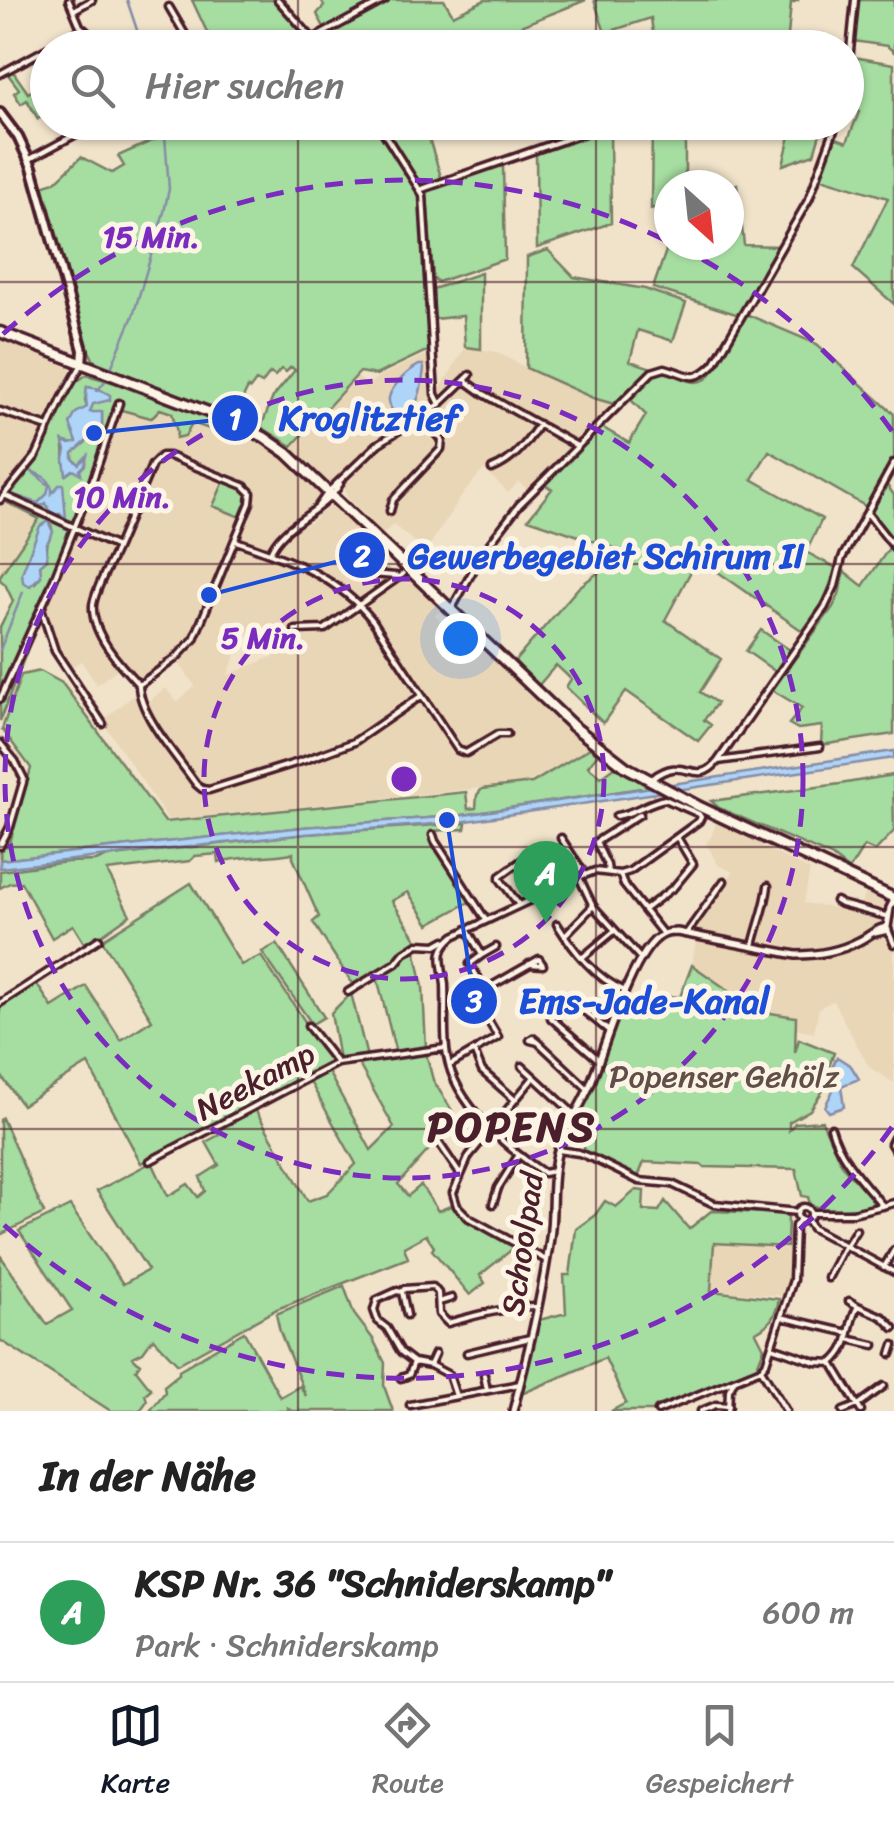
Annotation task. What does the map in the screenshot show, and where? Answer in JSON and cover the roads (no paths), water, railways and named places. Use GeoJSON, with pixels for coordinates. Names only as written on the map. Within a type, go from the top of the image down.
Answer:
{"type":"FeatureCollection","features":[{"type":"Feature","properties":{"kind":"main road"},"geometry":{"type":"LineString","coordinates":[[0,114],[29,159],[81,344],[79,363]]}},
{"type":"Feature","properties":{"kind":"main road"},"geometry":{"type":"LineString","coordinates":[[0,332],[258,434],[287,453],[575,728],[622,764],[676,796],[894,899]]}},
{"type":"Feature","properties":{"kind":"street"},"geometry":{"type":"LineString","coordinates":[[68,0],[82,29]]}},
{"type":"Feature","properties":{"kind":"street"},"geometry":{"type":"LineString","coordinates":[[73,10],[92,0]]}},
{"type":"Feature","properties":{"kind":"street"},"geometry":{"type":"LineString","coordinates":[[278,0],[306,30]]}},
{"type":"Feature","properties":{"kind":"street"},"geometry":{"type":"LineString","coordinates":[[329,30],[385,0]]}},
{"type":"Feature","properties":{"kind":"street"},"geometry":{"type":"LineString","coordinates":[[853,30],[856,0]]}},
{"type":"Feature","properties":{"kind":"street"},"geometry":{"type":"LineString","coordinates":[[169,7],[182,30]]}},
{"type":"Feature","properties":{"kind":"street"},"geometry":{"type":"LineString","coordinates":[[0,74],[30,58]]}},
{"type":"Feature","properties":{"kind":"street"},"geometry":{"type":"LineString","coordinates":[[29,159],[65,140]]}},
{"type":"Feature","properties":{"kind":"street"},"geometry":{"type":"LineString","coordinates":[[390,140],[422,190],[435,394],[440,404]]}},
{"type":"Feature","properties":{"kind":"street"},"geometry":{"type":"LineString","coordinates":[[422,190],[565,140]]}},
{"type":"Feature","properties":{"kind":"street"},"geometry":{"type":"LineString","coordinates":[[451,610],[475,566],[519,505],[652,372],[665,368],[696,377],[714,364],[809,199],[830,140]]}},
{"type":"Feature","properties":{"kind":"street"},"geometry":{"type":"LineString","coordinates":[[79,363],[36,456],[2,498],[118,547]]}},
{"type":"Feature","properties":{"kind":"street"},"geometry":{"type":"LineString","coordinates":[[270,553],[283,534],[318,506],[378,444],[440,404],[470,375]]}},
{"type":"Feature","properties":{"kind":"street"},"geometry":{"type":"LineString","coordinates":[[466,381],[577,446]]}},
{"type":"Feature","properties":{"kind":"street"},"geometry":{"type":"LineString","coordinates":[[0,699],[90,491],[118,403]]}},
{"type":"Feature","properties":{"kind":"street"},"geometry":{"type":"LineString","coordinates":[[0,411],[50,428]]}},
{"type":"Feature","properties":{"kind":"street"},"geometry":{"type":"LineString","coordinates":[[390,510],[393,500],[443,444],[421,416]]}},
{"type":"Feature","properties":{"kind":"street"},"geometry":{"type":"LineString","coordinates":[[492,470],[526,443],[539,424]]}},
{"type":"Feature","properties":{"kind":"street"},"geometry":{"type":"LineString","coordinates":[[139,685],[176,658],[194,638],[251,500],[249,490],[164,455],[152,466],[94,599],[94,612],[109,651],[139,685],[139,698],[196,784],[209,790],[354,742],[421,696]]}},
{"type":"Feature","properties":{"kind":"street"},"geometry":{"type":"LineString","coordinates":[[650,782],[668,768],[703,773],[718,762],[825,607],[842,558],[894,462]]}},
{"type":"Feature","properties":{"kind":"street"},"geometry":{"type":"LineString","coordinates":[[867,512],[894,548]]}},
{"type":"Feature","properties":{"kind":"street"},"geometry":{"type":"LineString","coordinates":[[235,541],[324,576],[359,604],[462,752],[498,734],[507,734]]}},
{"type":"Feature","properties":{"kind":"street"},"geometry":{"type":"LineString","coordinates":[[296,630],[325,629],[400,576],[371,574]]}},
{"type":"Feature","properties":{"kind":"street"},"geometry":{"type":"LineString","coordinates":[[42,608],[55,651],[103,724]]}},
{"type":"Feature","properties":{"kind":"street"},"geometry":{"type":"LineString","coordinates":[[0,743],[24,779],[10,827],[0,846]]}},
{"type":"Feature","properties":{"kind":"street"},"geometry":{"type":"LineString","coordinates":[[718,762],[820,747]]}},
{"type":"Feature","properties":{"kind":"street"},"geometry":{"type":"LineString","coordinates":[[348,992],[418,944],[436,944],[595,871],[630,871],[700,820],[699,814],[664,799],[616,816]]}},
{"type":"Feature","properties":{"kind":"street"},"geometry":{"type":"LineString","coordinates":[[608,872],[596,842],[640,814]]}},
{"type":"Feature","properties":{"kind":"street"},"geometry":{"type":"LineString","coordinates":[[434,835],[486,920]]}},
{"type":"Feature","properties":{"kind":"street"},"geometry":{"type":"LineString","coordinates":[[644,910],[674,887],[694,864],[677,837]]}},
{"type":"Feature","properties":{"kind":"street"},"geometry":{"type":"LineString","coordinates":[[560,838],[582,876],[593,906],[641,959]]}},
{"type":"Feature","properties":{"kind":"street"},"geometry":{"type":"LineString","coordinates":[[519,905],[500,876],[532,853]]}},
{"type":"Feature","properties":{"kind":"street"},"geometry":{"type":"LineString","coordinates":[[620,874],[624,885],[666,933],[815,955],[855,944],[888,929]]}},
{"type":"Feature","properties":{"kind":"street"},"geometry":{"type":"LineString","coordinates":[[686,934],[724,881]]}},
{"type":"Feature","properties":{"kind":"street"},"geometry":{"type":"LineString","coordinates":[[753,946],[768,886]]}},
{"type":"Feature","properties":{"kind":"street"},"geometry":{"type":"LineString","coordinates":[[894,899],[888,929],[894,944]]}},
{"type":"Feature","properties":{"kind":"street"},"geometry":{"type":"LineString","coordinates":[[836,901],[891,913]]}},
{"type":"Feature","properties":{"kind":"street"},"geometry":{"type":"LineString","coordinates":[[564,936],[593,906]]}},
{"type":"Feature","properties":{"kind":"street"},"geometry":{"type":"LineString","coordinates":[[557,924],[582,958],[606,981],[624,991]]}},
{"type":"Feature","properties":{"kind":"street"},"geometry":{"type":"LineString","coordinates":[[468,930],[482,955]]}},
{"type":"Feature","properties":{"kind":"street"},"geometry":{"type":"LineString","coordinates":[[582,958],[614,931]]}},
{"type":"Feature","properties":{"kind":"street","name":"Schoolpad"},"geometry":{"type":"LineString","coordinates":[[512,1411],[539,1307],[553,1220],[558,1150],[588,1089],[624,991],[654,941],[666,933]]}},
{"type":"Feature","properties":{"kind":"street"},"geometry":{"type":"LineString","coordinates":[[440,955],[454,936]]}},
{"type":"Feature","properties":{"kind":"street"},"geometry":{"type":"LineString","coordinates":[[0,1003],[100,939]]}},
{"type":"Feature","properties":{"kind":"street"},"geometry":{"type":"LineString","coordinates":[[436,944],[444,981],[446,1048],[460,1089],[490,1128],[553,1184]]}},
{"type":"Feature","properties":{"kind":"street"},"geometry":{"type":"LineString","coordinates":[[485,990],[470,964],[496,948]]}},
{"type":"Feature","properties":{"kind":"street"},"geometry":{"type":"LineString","coordinates":[[450,1065],[498,1037],[474,996],[529,964]]}},
{"type":"Feature","properties":{"kind":"street"},"geometry":{"type":"LineString","coordinates":[[599,1060],[551,1018],[573,1002],[610,1031]]}},
{"type":"Feature","properties":{"kind":"street"},"geometry":{"type":"LineString","coordinates":[[308,1026],[337,1063]]}},
{"type":"Feature","properties":{"kind":"street"},"geometry":{"type":"LineString","coordinates":[[538,1042],[588,1089]]}},
{"type":"Feature","properties":{"kind":"street","name":"Neekamp"},"geometry":{"type":"LineString","coordinates":[[150,1162],[337,1063],[446,1048]]}},
{"type":"Feature","properties":{"kind":"street"},"geometry":{"type":"LineString","coordinates":[[474,1051],[482,1071],[514,1099]]}},
{"type":"Feature","properties":{"kind":"street"},"geometry":{"type":"LineString","coordinates":[[522,1066],[574,1114]]}},
{"type":"Feature","properties":{"kind":"street"},"geometry":{"type":"LineString","coordinates":[[534,1078],[468,1156],[453,1193],[454,1202],[470,1218],[546,1260]]}},
{"type":"Feature","properties":{"kind":"street"},"geometry":{"type":"LineString","coordinates":[[506,1111],[532,1121]]}},
{"type":"Feature","properties":{"kind":"street"},"geometry":{"type":"LineString","coordinates":[[831,1128],[850,1166],[882,1206]]}},
{"type":"Feature","properties":{"kind":"street"},"geometry":{"type":"LineString","coordinates":[[894,1138],[894,1149]]}},
{"type":"Feature","properties":{"kind":"street"},"geometry":{"type":"LineString","coordinates":[[439,1143],[460,1174]]}},
{"type":"Feature","properties":{"kind":"street"},"geometry":{"type":"LineString","coordinates":[[558,1150],[594,1159],[629,1178],[672,1184],[714,1204],[798,1212],[805,1207],[812,1214],[853,1213],[894,1203]]}},
{"type":"Feature","properties":{"kind":"street"},"geometry":{"type":"LineString","coordinates":[[494,1204],[498,1188],[518,1156]]}},
{"type":"Feature","properties":{"kind":"street"},"geometry":{"type":"LineString","coordinates":[[544,1173],[554,1171]]}},
{"type":"Feature","properties":{"kind":"street"},"geometry":{"type":"LineString","coordinates":[[798,1212],[800,1219]]}},
{"type":"Feature","properties":{"kind":"street"},"geometry":{"type":"LineString","coordinates":[[808,1220],[812,1214]]}},
{"type":"Feature","properties":{"kind":"street"},"geometry":{"type":"LineString","coordinates":[[800,1219],[808,1220]]}},
{"type":"Feature","properties":{"kind":"street"},"geometry":{"type":"LineString","coordinates":[[658,1411],[760,1369],[766,1363],[793,1280],[795,1226],[800,1219]]}},
{"type":"Feature","properties":{"kind":"street"},"geometry":{"type":"LineString","coordinates":[[808,1220],[812,1228],[894,1272]]}},
{"type":"Feature","properties":{"kind":"street"},"geometry":{"type":"LineString","coordinates":[[828,1278],[856,1230]]}},
{"type":"Feature","properties":{"kind":"street"},"geometry":{"type":"LineString","coordinates":[[884,1267],[894,1250]]}},
{"type":"Feature","properties":{"kind":"street"},"geometry":{"type":"LineString","coordinates":[[418,1278],[421,1288]]}},
{"type":"Feature","properties":{"kind":"street"},"geometry":{"type":"LineString","coordinates":[[365,1297],[377,1300],[401,1291],[433,1287],[440,1314],[448,1324],[484,1313],[539,1307]]}},
{"type":"Feature","properties":{"kind":"street"},"geometry":{"type":"LineString","coordinates":[[401,1291],[407,1315]]}},
{"type":"Feature","properties":{"kind":"street"},"geometry":{"type":"LineString","coordinates":[[439,1302],[452,1298]]}},
{"type":"Feature","properties":{"kind":"street"},"geometry":{"type":"LineString","coordinates":[[377,1300],[374,1310],[378,1321],[387,1328],[401,1352],[414,1362],[448,1375],[456,1396]]}},
{"type":"Feature","properties":{"kind":"street"},"geometry":{"type":"LineString","coordinates":[[849,1301],[882,1317],[894,1328]]}},
{"type":"Feature","properties":{"kind":"street"},"geometry":{"type":"LineString","coordinates":[[772,1347],[816,1362],[832,1363],[844,1353],[858,1306]]}},
{"type":"Feature","properties":{"kind":"street"},"geometry":{"type":"LineString","coordinates":[[781,1317],[874,1345]]}},
{"type":"Feature","properties":{"kind":"street"},"geometry":{"type":"LineString","coordinates":[[467,1353],[532,1337]]}},
{"type":"Feature","properties":{"kind":"street"},"geometry":{"type":"LineString","coordinates":[[890,1354],[894,1345]]}},
{"type":"Feature","properties":{"kind":"street"},"geometry":{"type":"LineString","coordinates":[[430,1365],[435,1354]]}},
{"type":"Feature","properties":{"kind":"street"},"geometry":{"type":"LineString","coordinates":[[402,1378],[409,1375],[414,1362]]}},
{"type":"Feature","properties":{"kind":"street"},"geometry":{"type":"LineString","coordinates":[[832,1363],[860,1408]]}},
{"type":"Feature","properties":{"kind":"street"},"geometry":{"type":"LineString","coordinates":[[760,1369],[786,1411]]}},
{"type":"Feature","properties":{"kind":"street"},"geometry":{"type":"LineString","coordinates":[[484,1376],[487,1390]]}},
{"type":"Feature","properties":{"kind":"street"},"geometry":{"type":"LineString","coordinates":[[701,1411],[716,1405],[729,1408],[728,1390],[738,1378]]}},
{"type":"Feature","properties":{"kind":"street"},"geometry":{"type":"LineString","coordinates":[[410,1406],[520,1384]]}},
{"type":"Feature","properties":{"kind":"street"},"geometry":{"type":"LineString","coordinates":[[843,1411],[860,1408],[884,1386]]}},
{"type":"Feature","properties":{"kind":"water"},"geometry":{"type":"Polygon","coordinates":[[[419,365],[424,369],[418,399],[409,410],[394,414],[390,393],[419,365]]]}},
{"type":"Feature","properties":{"kind":"water"},"geometry":{"type":"Polygon","coordinates":[[[87,387],[110,395],[110,400],[93,404],[90,412],[102,412],[102,428],[73,453],[79,464],[87,456],[81,474],[73,470],[66,475],[63,441],[77,442],[70,424],[76,413],[87,407],[87,387]]]}},
{"type":"Feature","properties":{"kind":"water"},"geometry":{"type":"Polygon","coordinates":[[[31,471],[49,482],[52,493],[63,484],[66,519],[60,513],[51,514],[46,503],[41,506],[17,496],[38,503],[47,494],[49,485],[31,471]]]}},
{"type":"Feature","properties":{"kind":"water"},"geometry":{"type":"Polygon","coordinates":[[[48,521],[53,532],[46,545],[47,559],[40,565],[41,576],[30,586],[23,582],[22,573],[40,526],[48,521]]]}},
{"type":"Feature","properties":{"kind":"water"},"geometry":{"type":"Polygon","coordinates":[[[894,751],[894,758],[460,822],[305,834],[0,868],[0,860],[303,827],[457,816],[894,751]]]}},
{"type":"Feature","properties":{"kind":"water"},"geometry":{"type":"Polygon","coordinates":[[[837,1057],[851,1066],[859,1079],[841,1086],[844,1107],[829,1112],[825,1107],[834,1086],[830,1072],[837,1057]]]}},
{"type":"Feature","properties":{"kind":"waterway"},"geometry":{"type":"LineString","coordinates":[[127,0],[137,30]]}},
{"type":"Feature","properties":{"kind":"waterway"},"geometry":{"type":"LineString","coordinates":[[111,368],[133,316],[164,212],[169,189],[165,140]]}},
{"type":"Feature","properties":{"kind":"waterway"},"geometry":{"type":"LineString","coordinates":[[97,391],[106,380]]}},
{"type":"Feature","properties":{"kind":"waterway"},"geometry":{"type":"LineString","coordinates":[[0,650],[23,592]]}},
{"type":"Feature","properties":{"kind":"place","name":"Kroglitztief"},"geometry":{"type":"Point","coordinates":[94,433]}},
{"type":"Feature","properties":{"kind":"place","name":"Gewerbegebiet Schirum II"},"geometry":{"type":"Point","coordinates":[209,595]}},
{"type":"Feature","properties":{"kind":"place","name":"Ems-Jade-Kanal"},"geometry":{"type":"Point","coordinates":[447,820]}},
{"type":"Feature","properties":{"kind":"place","name":"KSP Nr. 36 \"Schniderskamp\""},"geometry":{"type":"Point","coordinates":[546,923]}},
{"type":"Feature","properties":{"kind":"district","name":"POPENS"},"geometry":{"type":"Point","coordinates":[512,1126]}},
{"type":"Feature","properties":{"kind":"park label","name":"Popenser Gehölz"},"geometry":{"type":"Point","coordinates":[724,1076]}}]}
